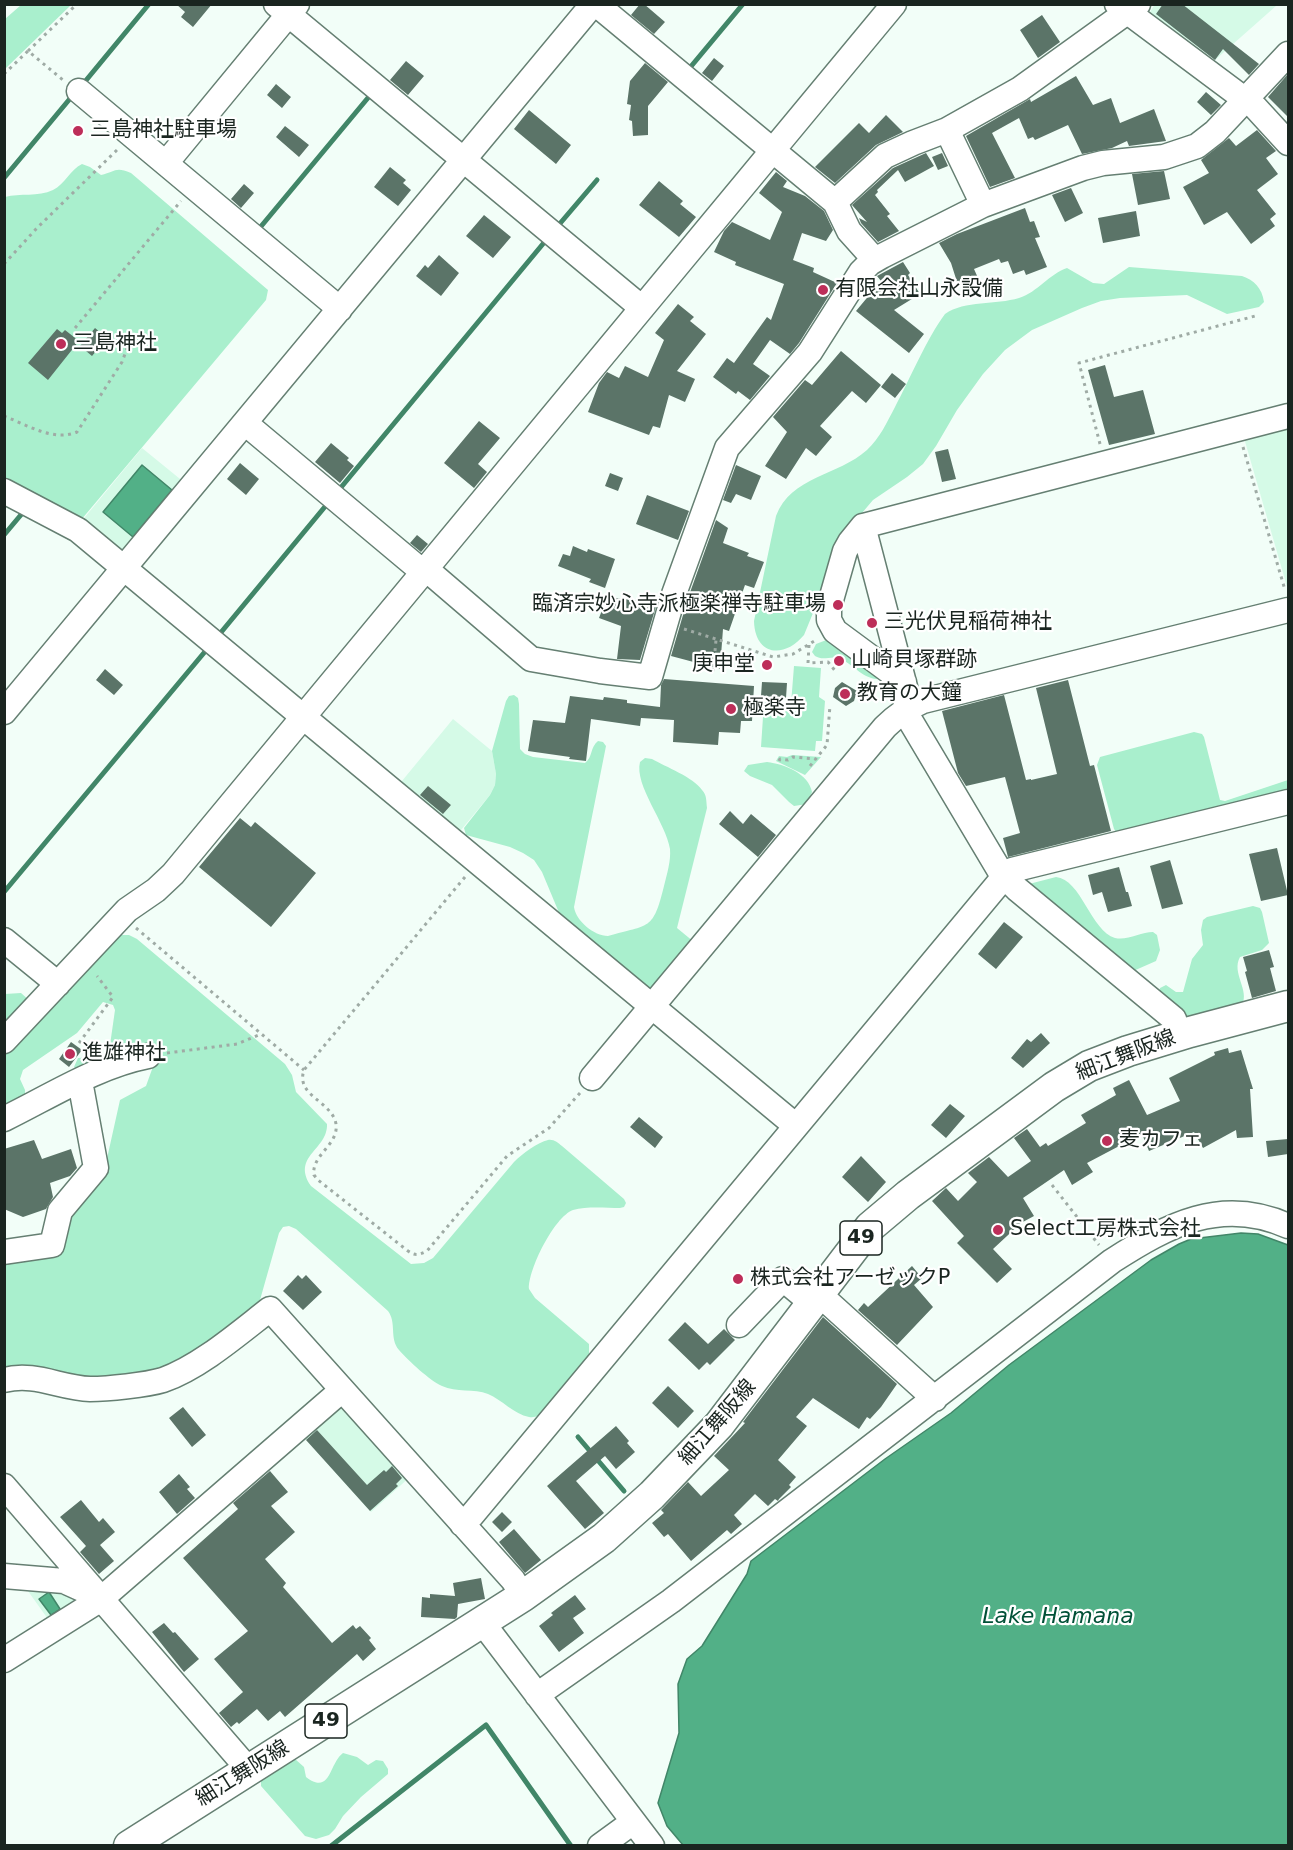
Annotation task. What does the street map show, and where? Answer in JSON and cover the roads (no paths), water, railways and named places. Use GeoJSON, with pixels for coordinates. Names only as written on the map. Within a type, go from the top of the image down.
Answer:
{"type":"FeatureCollection","features":[{"type":"Feature","properties":{"kind":"main road","name":"細江舞阪線"},"geometry":{"type":"LineString","coordinates":[[129,1845],[523,1596],[604,1538],[675,1472],[740,1400],[859,1240],[909,1194],[1054,1087],[1108,1058],[1179,1035],[1288,1006]]}},
{"type":"Feature","properties":{"kind":"street"},"geometry":{"type":"LineString","coordinates":[[4,712],[595,4],[835,202],[849,231],[875,260]]}},
{"type":"Feature","properties":{"kind":"street"},"geometry":{"type":"LineString","coordinates":[[4,1041],[121,916],[165,883],[894,4]]}},
{"type":"Feature","properties":{"kind":"street"},"geometry":{"type":"LineString","coordinates":[[835,202],[885,156],[947,130],[1020,89],[1127,7],[1245,100],[1268,120],[1288,143]]}},
{"type":"Feature","properties":{"kind":"street"},"geometry":{"type":"LineString","coordinates":[[166,163],[287,8],[464,160],[642,308]]}},
{"type":"Feature","properties":{"kind":"street"},"geometry":{"type":"LineString","coordinates":[[245,423],[531,659],[650,678],[674,594],[727,448],[741,429],[810,352],[861,272],[875,260],[983,205],[1083,168],[1123,160],[1164,157],[1186,151],[1207,140],[1288,54]]}},
{"type":"Feature","properties":{"kind":"street"},"geometry":{"type":"LineString","coordinates":[[79,91],[340,309]]}},
{"type":"Feature","properties":{"kind":"street"},"geometry":{"type":"LineString","coordinates":[[947,130],[983,205]]}},
{"type":"Feature","properties":{"kind":"street"},"geometry":{"type":"LineString","coordinates":[[904,682],[834,630],[830,620],[829,607],[845,551],[863,526],[1288,416]]}},
{"type":"Feature","properties":{"kind":"street"},"geometry":{"type":"LineString","coordinates":[[4,491],[78,530],[796,1126]]}},
{"type":"Feature","properties":{"kind":"street"},"geometry":{"type":"LineString","coordinates":[[863,526],[904,682],[907,708],[1001,873],[1174,1019],[1179,1035]]}},
{"type":"Feature","properties":{"kind":"street"},"geometry":{"type":"LineString","coordinates":[[592,1078],[885,727],[907,708],[923,701],[1287,601]]}},
{"type":"Feature","properties":{"kind":"street"},"geometry":{"type":"LineString","coordinates":[[462,1524],[472,1515],[1012,870],[1288,802]]}},
{"type":"Feature","properties":{"kind":"street"},"geometry":{"type":"LineString","coordinates":[[4,940],[58,984]]}},
{"type":"Feature","properties":{"kind":"street"},"geometry":{"type":"LineString","coordinates":[[4,1119],[124,1060],[148,1056]]}},
{"type":"Feature","properties":{"kind":"street"},"geometry":{"type":"LineString","coordinates":[[4,1252],[52,1245],[60,1211],[96,1168],[80,1081]]}},
{"type":"Feature","properties":{"kind":"street"},"geometry":{"type":"LineString","coordinates":[[537,1695],[671,1600],[1112,1261],[1166,1229],[1204,1216],[1246,1214],[1288,1226]]}},
{"type":"Feature","properties":{"kind":"street"},"geometry":{"type":"LineString","coordinates":[[739,1325],[783,1278],[816,1298],[935,1399]]}},
{"type":"Feature","properties":{"kind":"street"},"geometry":{"type":"LineString","coordinates":[[4,1380],[15,1377],[33,1377],[90,1389],[162,1380],[220,1347],[270,1309],[513,1580],[523,1596]]}},
{"type":"Feature","properties":{"kind":"street"},"geometry":{"type":"LineString","coordinates":[[4,1660],[101,1599],[342,1390]]}},
{"type":"Feature","properties":{"kind":"street"},"geometry":{"type":"LineString","coordinates":[[4,1486],[249,1770]]}},
{"type":"Feature","properties":{"kind":"street"},"geometry":{"type":"LineString","coordinates":[[4,1575],[64,1581],[101,1599]]}},
{"type":"Feature","properties":{"kind":"street"},"geometry":{"type":"LineString","coordinates":[[482,1622],[652,1845]]}},
{"type":"Feature","properties":{"kind":"street"},"geometry":{"type":"LineString","coordinates":[[600,1845],[633,1822]]}},
{"type":"Feature","properties":{"kind":"water"},"geometry":{"type":"Polygon","coordinates":[[[142,465],[172,490],[133,537],[103,512],[142,465]]]}},
{"type":"Feature","properties":{"kind":"water","name":"Lake Hamana"},"geometry":{"type":"Polygon","coordinates":[[[1241,1233],[1258,1234],[1288,1245],[1288,1845],[683,1845],[667,1826],[658,1803],[679,1733],[678,1684],[687,1659],[702,1646],[747,1574],[751,1561],[885,1459],[951,1413],[1009,1365],[1151,1260],[1191,1239],[1241,1233]]]}},
{"type":"Feature","properties":{"kind":"water"},"geometry":{"type":"Polygon","coordinates":[[[49,1592],[60,1609],[51,1615],[39,1599],[49,1592]]]}},
{"type":"Feature","properties":{"kind":"waterway"},"geometry":{"type":"LineString","coordinates":[[83,84],[149,4]]}},
{"type":"Feature","properties":{"kind":"waterway"},"geometry":{"type":"LineString","coordinates":[[688,70],[743,4]]}},
{"type":"Feature","properties":{"kind":"waterway"},"geometry":{"type":"LineString","coordinates":[[258,230],[372,93]]}},
{"type":"Feature","properties":{"kind":"waterway"},"geometry":{"type":"LineString","coordinates":[[4,178],[73,95]]}},
{"type":"Feature","properties":{"kind":"waterway"},"geometry":{"type":"LineString","coordinates":[[557,227],[597,180]]}},
{"type":"Feature","properties":{"kind":"waterway"},"geometry":{"type":"LineString","coordinates":[[338,491],[547,239]]}},
{"type":"Feature","properties":{"kind":"waterway"},"geometry":{"type":"LineString","coordinates":[[218,636],[328,503]]}},
{"type":"Feature","properties":{"kind":"waterway"},"geometry":{"type":"LineString","coordinates":[[4,535],[25,510]]}},
{"type":"Feature","properties":{"kind":"waterway"},"geometry":{"type":"LineString","coordinates":[[4,892],[208,648]]}},
{"type":"Feature","properties":{"kind":"waterway"},"geometry":{"type":"LineString","coordinates":[[578,1437],[624,1491]]}},
{"type":"Feature","properties":{"kind":"waterway"},"geometry":{"type":"LineString","coordinates":[[331,1846],[486,1725],[571,1846]]}},
{"type":"Feature","properties":{"kind":"place","name":"三島神社駐車場"},"geometry":{"type":"Point","coordinates":[78,131]}},
{"type":"Feature","properties":{"kind":"place","name":"有限会社山永設備"},"geometry":{"type":"Point","coordinates":[823,290]}},
{"type":"Feature","properties":{"kind":"place","name":"三島神社"},"geometry":{"type":"Point","coordinates":[61,344]}},
{"type":"Feature","properties":{"kind":"place","name":"臨済宗妙心寺派極楽禅寺駐車場"},"geometry":{"type":"Point","coordinates":[838,605]}},
{"type":"Feature","properties":{"kind":"place","name":"三光伏見稲荷神社"},"geometry":{"type":"Point","coordinates":[872,623]}},
{"type":"Feature","properties":{"kind":"place","name":"山崎貝塚群跡"},"geometry":{"type":"Point","coordinates":[839,661]}},
{"type":"Feature","properties":{"kind":"place","name":"庚申堂"},"geometry":{"type":"Point","coordinates":[767,665]}},
{"type":"Feature","properties":{"kind":"place","name":"教育の大鐘"},"geometry":{"type":"Point","coordinates":[845,694]}},
{"type":"Feature","properties":{"kind":"place","name":"極楽寺"},"geometry":{"type":"Point","coordinates":[731,709]}},
{"type":"Feature","properties":{"kind":"place","name":"進雄神社"},"geometry":{"type":"Point","coordinates":[70,1054]}},
{"type":"Feature","properties":{"kind":"place","name":"麦カフェ"},"geometry":{"type":"Point","coordinates":[1107,1141]}},
{"type":"Feature","properties":{"kind":"place","name":"Select工房株式会社"},"geometry":{"type":"Point","coordinates":[998,1230]}},
{"type":"Feature","properties":{"kind":"place","name":"株式会社アーゼックP"},"geometry":{"type":"Point","coordinates":[738,1279]}}]}
